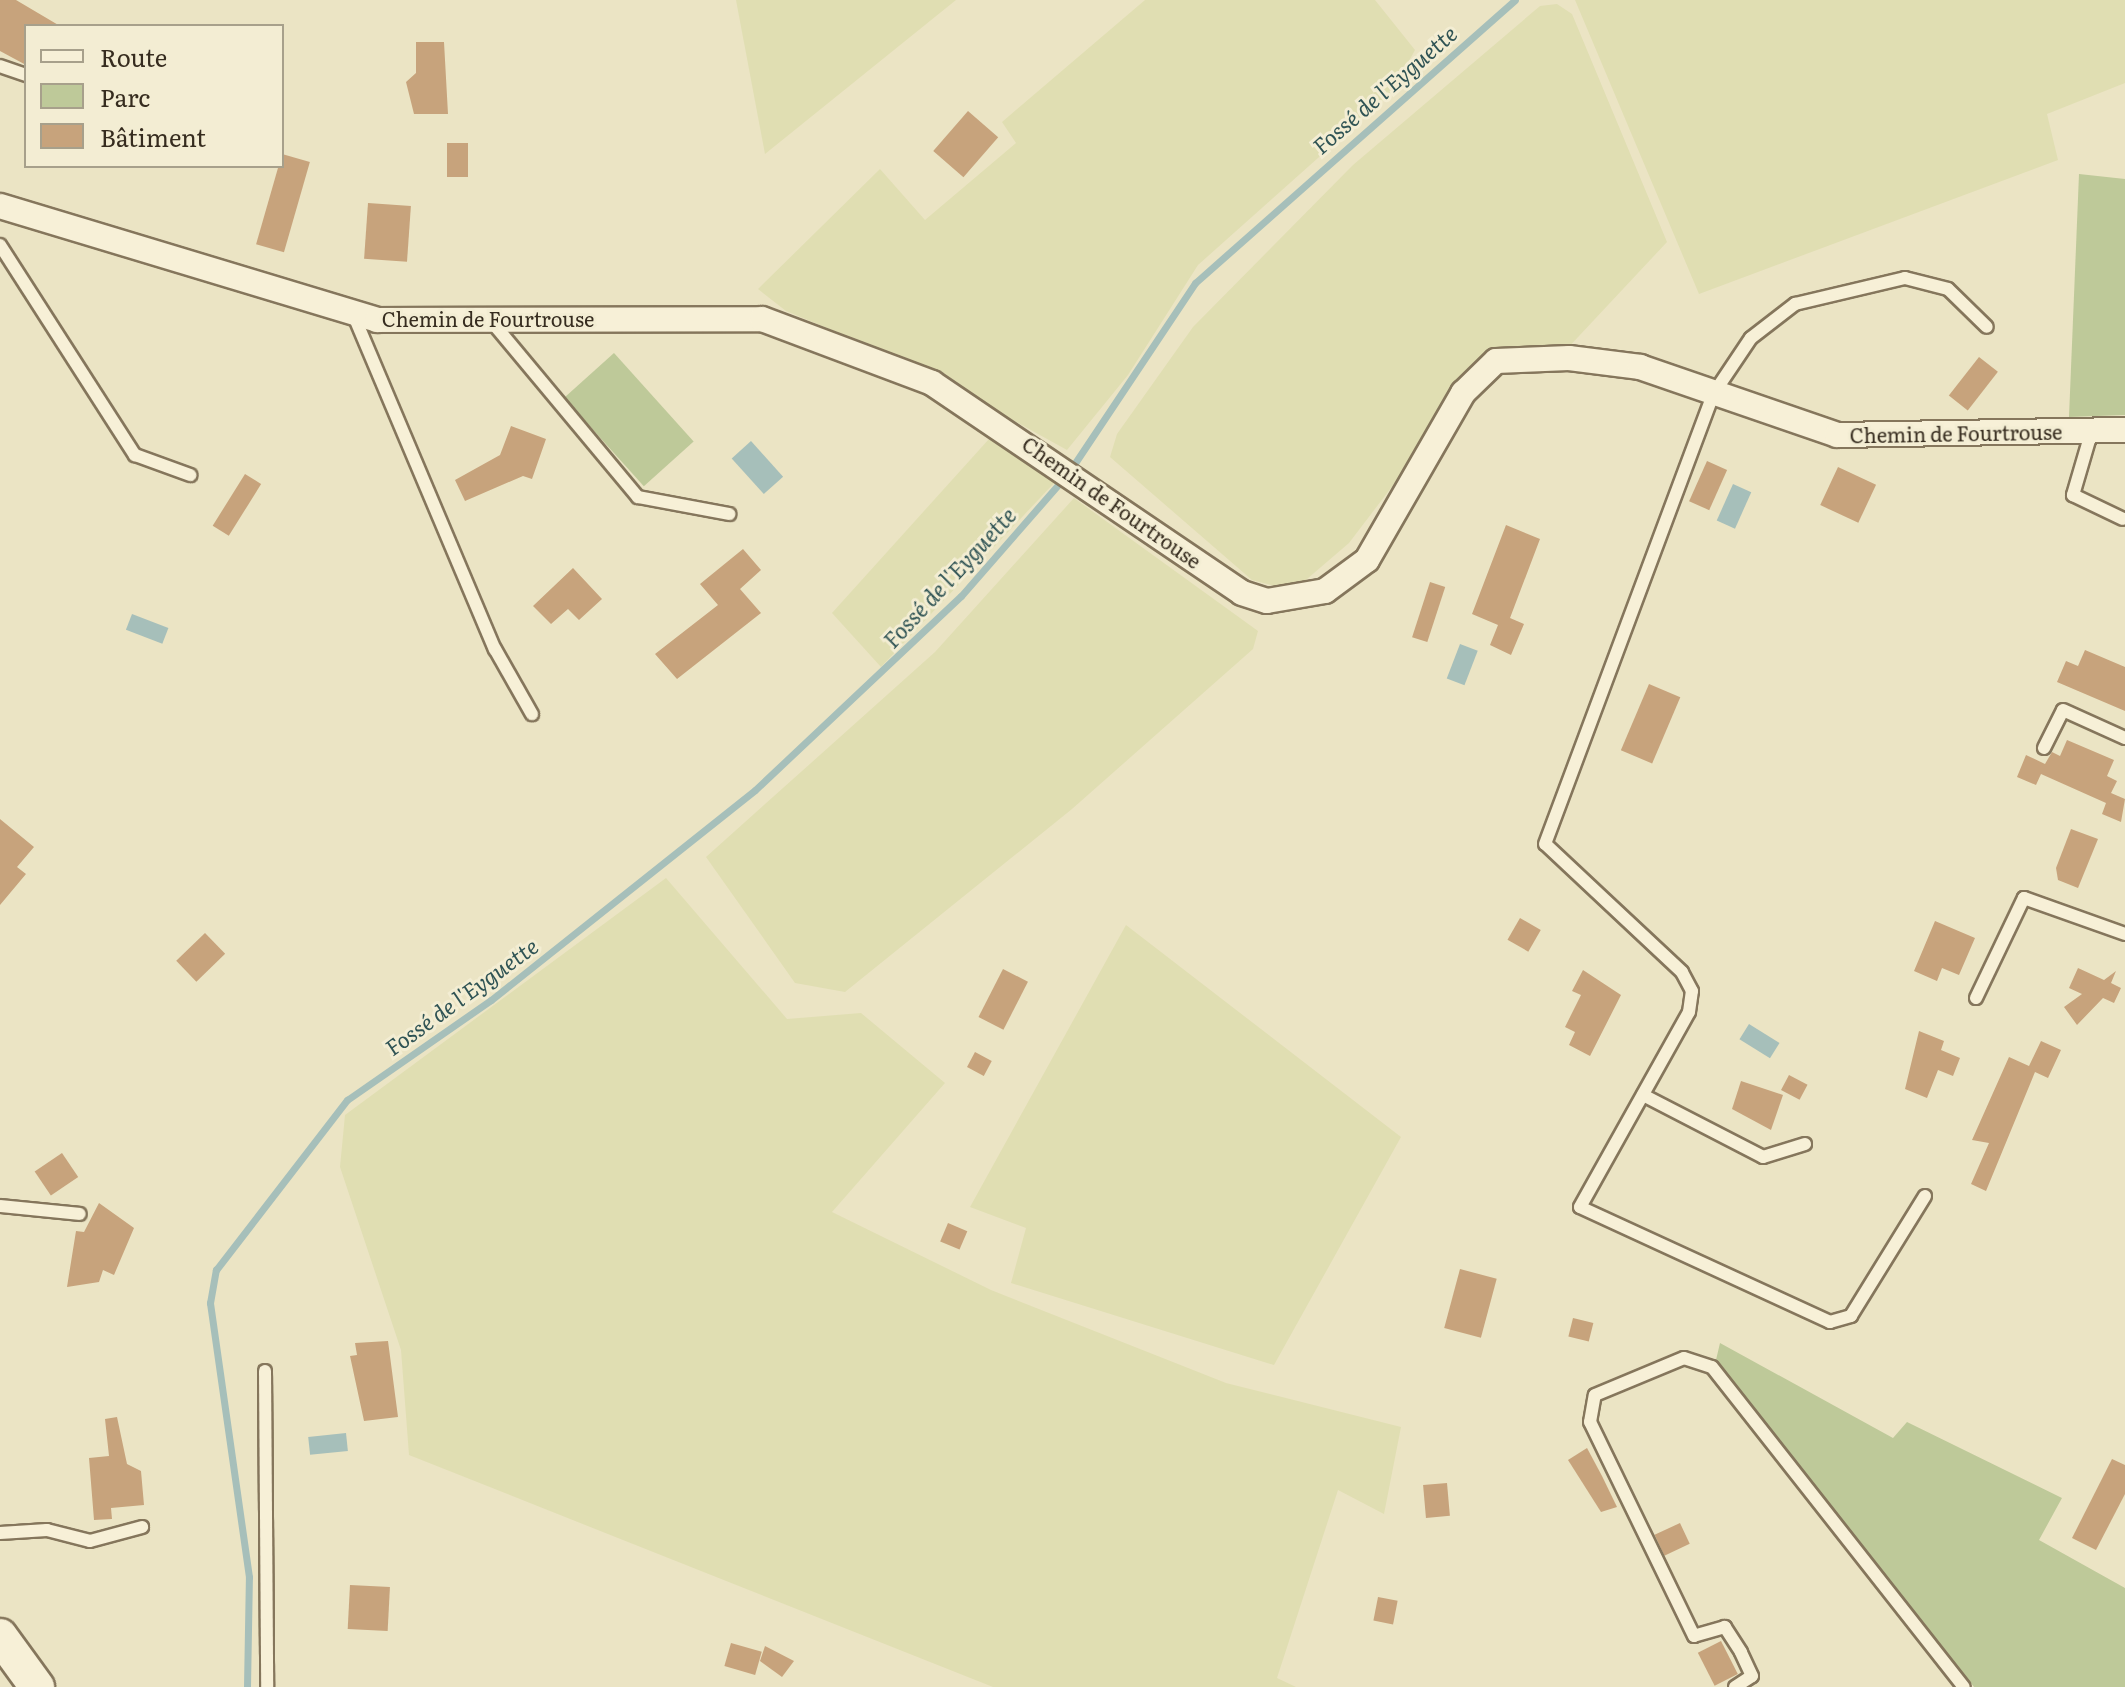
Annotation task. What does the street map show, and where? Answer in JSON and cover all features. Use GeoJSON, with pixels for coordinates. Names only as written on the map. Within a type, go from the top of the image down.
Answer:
{"type":"FeatureCollection","features":[{"type":"Feature","properties":{"kind":"main road"},"geometry":{"type":"LineString","coordinates":[[0,1636],[37,1687]]}},
{"type":"Feature","properties":{"kind":"street","name":"Chemin de Fourtrouse"},"geometry":{"type":"LineString","coordinates":[[0,206],[354,316],[492,322],[762,319],[903,368],[996,421],[1242,593],[1267,601],[1325,591],[1367,560],[1463,393],[1496,361],[1569,358],[1640,367],[1837,435],[2125,430]]}},
{"type":"Feature","properties":{"kind":"lane"},"geometry":{"type":"LineString","coordinates":[[0,66],[24,74]]}},
{"type":"Feature","properties":{"kind":"lane"},"geometry":{"type":"LineString","coordinates":[[0,245],[135,455],[190,475]]}},
{"type":"Feature","properties":{"kind":"lane"},"geometry":{"type":"LineString","coordinates":[[1925,1196],[1851,1316],[1830,1322],[1580,1207],[1689,1012],[1692,991],[1682,972],[1545,844],[1714,393],[1751,338],[1795,304],[1845,287],[1905,278],[1948,289],[1987,327]]}},
{"type":"Feature","properties":{"kind":"lane"},"geometry":{"type":"LineString","coordinates":[[354,316],[495,649],[532,714]]}},
{"type":"Feature","properties":{"kind":"lane"},"geometry":{"type":"LineString","coordinates":[[492,322],[638,497],[729,514]]}},
{"type":"Feature","properties":{"kind":"lane"},"geometry":{"type":"LineString","coordinates":[[2092,430],[2073,495],[2123,519]]}},
{"type":"Feature","properties":{"kind":"lane"},"geometry":{"type":"LineString","coordinates":[[2044,748],[2063,710],[2125,738]]}},
{"type":"Feature","properties":{"kind":"lane"},"geometry":{"type":"LineString","coordinates":[[1976,998],[2024,898],[2125,934]]}},
{"type":"Feature","properties":{"kind":"lane"},"geometry":{"type":"LineString","coordinates":[[1643,1095],[1763,1157],[1805,1144]]}},
{"type":"Feature","properties":{"kind":"lane"},"geometry":{"type":"LineString","coordinates":[[0,1206],[80,1214]]}},
{"type":"Feature","properties":{"kind":"lane"},"geometry":{"type":"LineString","coordinates":[[1735,1687],[1752,1676],[1741,1652],[1725,1627],[1694,1636],[1590,1422],[1595,1395],[1684,1358],[1712,1367],[1964,1687]]}},
{"type":"Feature","properties":{"kind":"lane"},"geometry":{"type":"LineString","coordinates":[[265,1371],[267,1687]]}},
{"type":"Feature","properties":{"kind":"lane"},"geometry":{"type":"LineString","coordinates":[[0,1533],[47,1530],[90,1541],[142,1527]]}},
{"type":"Feature","properties":{"kind":"shaded area"},"geometry":{"type":"Polygon","coordinates":[[[736,0],[956,0],[765,154],[736,0]]]}},
{"type":"Feature","properties":{"kind":"shaded area"},"geometry":{"type":"Polygon","coordinates":[[[1145,0],[1375,0],[1415,50],[1392,92],[1198,265],[1128,375],[1067,450],[902,359],[786,311],[758,289],[880,169],[925,220],[1016,143],[1002,122],[1145,0]]]}},
{"type":"Feature","properties":{"kind":"shaded area"},"geometry":{"type":"Polygon","coordinates":[[[1575,0],[2125,0],[2125,83],[2047,114],[2058,160],[1699,294],[1575,0]]]}},
{"type":"Feature","properties":{"kind":"shaded area"},"geometry":{"type":"Polygon","coordinates":[[[1557,4],[1572,14],[1667,242],[1565,351],[1493,354],[1349,543],[1293,591],[1252,580],[1110,457],[1117,434],[1193,327],[1353,165],[1540,6],[1557,4]]]}},
{"type":"Feature","properties":{"kind":"shaded area"},"geometry":{"type":"Polygon","coordinates":[[[989,439],[1056,481],[881,667],[832,613],[989,439]]]}},
{"type":"Feature","properties":{"kind":"shaded area"},"geometry":{"type":"Polygon","coordinates":[[[1074,498],[1258,631],[1253,649],[1072,809],[845,992],[795,983],[706,857],[935,652],[1074,498]]]}},
{"type":"Feature","properties":{"kind":"shaded area"},"geometry":{"type":"Polygon","coordinates":[[[666,878],[787,1019],[861,1013],[945,1083],[832,1212],[991,1290],[1226,1383],[1401,1427],[1384,1514],[1338,1490],[1277,1678],[1296,1687],[993,1687],[409,1455],[401,1350],[340,1167],[345,1115],[666,878]]]}},
{"type":"Feature","properties":{"kind":"shaded area"},"geometry":{"type":"Polygon","coordinates":[[[1126,925],[1401,1137],[1274,1365],[1011,1283],[1026,1228],[970,1207],[1126,925]]]}},
{"type":"Feature","properties":{"kind":"green space"},"geometry":{"type":"Polygon","coordinates":[[[2079,174],[2125,179],[2125,415],[2069,417],[2079,174]]]}},
{"type":"Feature","properties":{"kind":"green space"},"geometry":{"type":"Polygon","coordinates":[[[614,353],[694,441],[644,486],[564,398],[614,353]]]}},
{"type":"Feature","properties":{"kind":"green space"},"geometry":{"type":"Polygon","coordinates":[[[1720,1343],[1893,1438],[1907,1422],[2062,1498],[2039,1540],[2125,1588],[2125,1687],[1974,1687],[1716,1360],[1720,1343]]]}},
{"type":"Feature","properties":{"kind":"water"},"geometry":{"type":"Polygon","coordinates":[[[751,441],[783,477],[764,494],[732,458],[751,441]]]}},
{"type":"Feature","properties":{"kind":"water"},"geometry":{"type":"Polygon","coordinates":[[[1733,484],[1751,492],[1735,529],[1717,521],[1733,484]]]}},
{"type":"Feature","properties":{"kind":"water"},"geometry":{"type":"Polygon","coordinates":[[[132,614],[168,628],[162,644],[126,630],[132,614]]]}},
{"type":"Feature","properties":{"kind":"water"},"geometry":{"type":"Polygon","coordinates":[[[1460,644],[1478,651],[1464,685],[1447,679],[1460,644]]]}},
{"type":"Feature","properties":{"kind":"water"},"geometry":{"type":"Polygon","coordinates":[[[1749,1024],[1780,1043],[1770,1058],[1739,1039],[1749,1024]]]}},
{"type":"Feature","properties":{"kind":"water"},"geometry":{"type":"Polygon","coordinates":[[[346,1433],[348,1451],[310,1455],[308,1437],[346,1433]]]}},
{"type":"Feature","properties":{"kind":"building"},"geometry":{"type":"Polygon","coordinates":[[[0,0],[16,0],[57,24],[24,24],[24,64],[0,51],[0,0]]]}},
{"type":"Feature","properties":{"kind":"building"},"geometry":{"type":"Polygon","coordinates":[[[416,42],[444,42],[448,114],[414,114],[406,82],[416,73],[416,42]]]}},
{"type":"Feature","properties":{"kind":"building"},"geometry":{"type":"Polygon","coordinates":[[[968,111],[998,137],[963,177],[933,151],[968,111]]]}},
{"type":"Feature","properties":{"kind":"building"},"geometry":{"type":"Polygon","coordinates":[[[447,143],[468,143],[468,177],[447,177],[447,143]]]}},
{"type":"Feature","properties":{"kind":"building"},"geometry":{"type":"Polygon","coordinates":[[[284,155],[310,162],[284,252],[256,244],[278,168],[284,168],[284,155]]]}},
{"type":"Feature","properties":{"kind":"building"},"geometry":{"type":"Polygon","coordinates":[[[368,203],[411,206],[407,262],[364,259],[368,203]]]}},
{"type":"Feature","properties":{"kind":"building"},"geometry":{"type":"Polygon","coordinates":[[[1979,357],[1998,372],[1968,410],[1949,396],[1979,357]]]}},
{"type":"Feature","properties":{"kind":"building"},"geometry":{"type":"Polygon","coordinates":[[[511,426],[546,439],[532,479],[523,476],[465,501],[455,480],[500,455],[511,426]]]}},
{"type":"Feature","properties":{"kind":"building"},"geometry":{"type":"Polygon","coordinates":[[[1707,461],[1727,470],[1709,510],[1689,501],[1707,461]]]}},
{"type":"Feature","properties":{"kind":"building"},"geometry":{"type":"Polygon","coordinates":[[[1838,467],[1876,485],[1858,523],[1820,505],[1838,467]]]}},
{"type":"Feature","properties":{"kind":"building"},"geometry":{"type":"Polygon","coordinates":[[[245,474],[261,484],[229,536],[213,526],[245,474]]]}},
{"type":"Feature","properties":{"kind":"building"},"geometry":{"type":"Polygon","coordinates":[[[1506,525],[1540,539],[1510,618],[1524,624],[1511,655],[1490,645],[1498,625],[1472,614],[1506,525]]]}},
{"type":"Feature","properties":{"kind":"building"},"geometry":{"type":"Polygon","coordinates":[[[743,549],[761,570],[740,589],[761,613],[677,679],[655,654],[718,605],[700,584],[743,549]]]}},
{"type":"Feature","properties":{"kind":"building"},"geometry":{"type":"Polygon","coordinates":[[[573,568],[602,599],[579,620],[568,609],[551,624],[533,606],[573,568]]]}},
{"type":"Feature","properties":{"kind":"building"},"geometry":{"type":"Polygon","coordinates":[[[1430,582],[1445,587],[1427,642],[1412,637],[1430,582]]]}},
{"type":"Feature","properties":{"kind":"building"},"geometry":{"type":"Polygon","coordinates":[[[2085,650],[2125,667],[2125,711],[2057,682],[2066,661],[2078,666],[2085,650]]]}},
{"type":"Feature","properties":{"kind":"building"},"geometry":{"type":"Polygon","coordinates":[[[1649,684],[1680,697],[1652,764],[1621,750],[1649,684]]]}},
{"type":"Feature","properties":{"kind":"building"},"geometry":{"type":"Polygon","coordinates":[[[2067,740],[2114,760],[2107,776],[2117,781],[2111,793],[2125,799],[2121,822],[2102,814],[2106,803],[2041,774],[2036,785],[2017,777],[2026,755],[2045,764],[2052,752],[2060,756],[2067,740]]]}},
{"type":"Feature","properties":{"kind":"building"},"geometry":{"type":"Polygon","coordinates":[[[0,819],[34,847],[17,867],[26,874],[0,905],[0,819]]]}},
{"type":"Feature","properties":{"kind":"building"},"geometry":{"type":"Polygon","coordinates":[[[2071,829],[2098,839],[2078,888],[2058,880],[2056,868],[2071,829]]]}},
{"type":"Feature","properties":{"kind":"building"},"geometry":{"type":"Polygon","coordinates":[[[1520,918],[1541,930],[1528,952],[1508,940],[1520,918]]]}},
{"type":"Feature","properties":{"kind":"building"},"geometry":{"type":"Polygon","coordinates":[[[1935,921],[1975,938],[1959,975],[1942,968],[1937,981],[1914,971],[1935,921]]]}},
{"type":"Feature","properties":{"kind":"building"},"geometry":{"type":"Polygon","coordinates":[[[205,933],[225,954],[196,982],[176,961],[205,933]]]}},
{"type":"Feature","properties":{"kind":"building"},"geometry":{"type":"Polygon","coordinates":[[[2078,968],[2104,980],[2116,971],[2111,983],[2121,988],[2114,1003],[2103,998],[2077,1025],[2064,1007],[2082,994],[2069,988],[2078,968]]]}},
{"type":"Feature","properties":{"kind":"building"},"geometry":{"type":"Polygon","coordinates":[[[1003,969],[1028,982],[1003,1030],[978,1017],[1003,969]]]}},
{"type":"Feature","properties":{"kind":"building"},"geometry":{"type":"Polygon","coordinates":[[[1583,970],[1621,995],[1590,1056],[1569,1045],[1575,1032],[1565,1027],[1581,995],[1572,991],[1583,970]]]}},
{"type":"Feature","properties":{"kind":"building"},"geometry":{"type":"Polygon","coordinates":[[[1919,1031],[1944,1041],[1941,1050],[1960,1058],[1953,1076],[1938,1070],[1927,1098],[1905,1089],[1919,1031]]]}},
{"type":"Feature","properties":{"kind":"building"},"geometry":{"type":"Polygon","coordinates":[[[2041,1041],[2061,1050],[2048,1078],[2035,1072],[1986,1191],[1971,1184],[1989,1143],[1972,1140],[2009,1057],[2029,1066],[2041,1041]]]}},
{"type":"Feature","properties":{"kind":"building"},"geometry":{"type":"Polygon","coordinates":[[[975,1052],[992,1061],[984,1076],[967,1067],[975,1052]]]}},
{"type":"Feature","properties":{"kind":"building"},"geometry":{"type":"Polygon","coordinates":[[[1789,1075],[1808,1085],[1800,1100],[1781,1090],[1789,1075]]]}},
{"type":"Feature","properties":{"kind":"building"},"geometry":{"type":"Polygon","coordinates":[[[1741,1081],[1783,1095],[1771,1130],[1732,1109],[1741,1081]]]}},
{"type":"Feature","properties":{"kind":"building"},"geometry":{"type":"Polygon","coordinates":[[[62,1153],[78,1177],[51,1195],[35,1171],[62,1153]]]}},
{"type":"Feature","properties":{"kind":"building"},"geometry":{"type":"Polygon","coordinates":[[[99,1203],[134,1228],[114,1275],[103,1270],[99,1282],[67,1287],[76,1231],[84,1232],[99,1203]]]}},
{"type":"Feature","properties":{"kind":"building"},"geometry":{"type":"Polygon","coordinates":[[[948,1223],[967,1231],[960,1250],[940,1241],[948,1223]]]}},
{"type":"Feature","properties":{"kind":"building"},"geometry":{"type":"Polygon","coordinates":[[[1460,1269],[1497,1279],[1481,1338],[1444,1328],[1460,1269]]]}},
{"type":"Feature","properties":{"kind":"building"},"geometry":{"type":"Polygon","coordinates":[[[1573,1318],[1593,1323],[1589,1342],[1568,1336],[1573,1318]]]}},
{"type":"Feature","properties":{"kind":"building"},"geometry":{"type":"Polygon","coordinates":[[[388,1341],[398,1417],[364,1421],[350,1356],[357,1355],[355,1343],[388,1341]]]}},
{"type":"Feature","properties":{"kind":"building"},"geometry":{"type":"Polygon","coordinates":[[[117,1417],[127,1464],[141,1471],[144,1505],[111,1508],[112,1519],[94,1520],[89,1458],[109,1456],[105,1419],[117,1417]]]}},
{"type":"Feature","properties":{"kind":"building"},"geometry":{"type":"Polygon","coordinates":[[[1587,1448],[1617,1507],[1601,1512],[1568,1460],[1587,1448]]]}},
{"type":"Feature","properties":{"kind":"building"},"geometry":{"type":"Polygon","coordinates":[[[2112,1459],[2125,1465],[2125,1494],[2096,1550],[2072,1538],[2112,1459]]]}},
{"type":"Feature","properties":{"kind":"building"},"geometry":{"type":"Polygon","coordinates":[[[1447,1483],[1450,1516],[1426,1518],[1423,1485],[1447,1483]]]}},
{"type":"Feature","properties":{"kind":"building"},"geometry":{"type":"Polygon","coordinates":[[[1680,1523],[1690,1544],[1664,1556],[1655,1535],[1680,1523]]]}},
{"type":"Feature","properties":{"kind":"building"},"geometry":{"type":"Polygon","coordinates":[[[350,1585],[390,1587],[388,1631],[348,1629],[350,1585]]]}},
{"type":"Feature","properties":{"kind":"building"},"geometry":{"type":"Polygon","coordinates":[[[1378,1597],[1398,1601],[1393,1624],[1373,1621],[1378,1597]]]}},
{"type":"Feature","properties":{"kind":"building"},"geometry":{"type":"Polygon","coordinates":[[[1721,1641],[1738,1674],[1715,1686],[1698,1653],[1721,1641]]]}},
{"type":"Feature","properties":{"kind":"building"},"geometry":{"type":"Polygon","coordinates":[[[731,1643],[762,1652],[755,1675],[724,1666],[731,1643]]]}},
{"type":"Feature","properties":{"kind":"building"},"geometry":{"type":"Polygon","coordinates":[[[765,1646],[794,1661],[782,1677],[760,1661],[765,1646]]]}},
{"type":"Feature","properties":{"kind":"waterway","name":"Fossé de l'Eyguette"},"geometry":{"type":"LineString","coordinates":[[1071,469],[1195,283],[1515,0]]}},
{"type":"Feature","properties":{"kind":"waterway","name":"Fossé de l'Eyguette"},"geometry":{"type":"LineString","coordinates":[[247,1687],[249,1577],[210,1303],[216,1270],[347,1100],[491,1000],[755,790],[961,596],[1057,486]]}}]}
